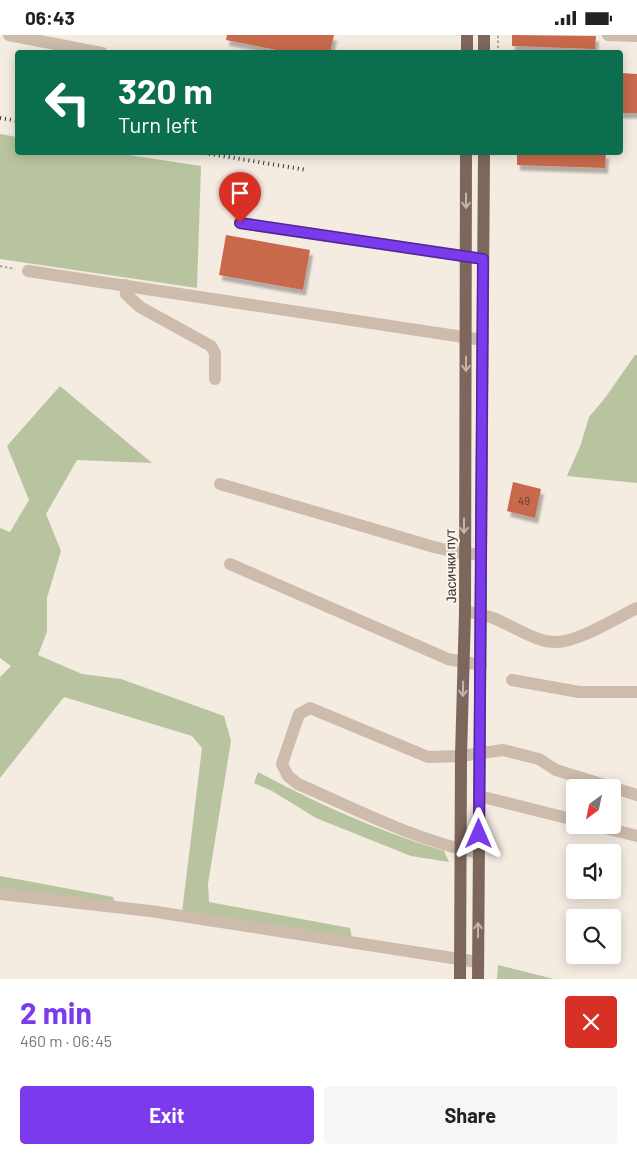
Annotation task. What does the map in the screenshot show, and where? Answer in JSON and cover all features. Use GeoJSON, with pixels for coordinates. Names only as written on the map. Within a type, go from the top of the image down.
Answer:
{"type":"FeatureCollection","features":[{"type":"Feature","properties":{"kind":"main road"},"geometry":{"type":"LineString","coordinates":[[467,35],[467,50]]}},
{"type":"Feature","properties":{"kind":"main road"},"geometry":{"type":"LineString","coordinates":[[484,35],[484,50]]}},
{"type":"Feature","properties":{"kind":"main road","name":"Јасички пут"},"geometry":{"type":"LineString","coordinates":[[460,979],[461,756],[465,612],[466,155]]}},
{"type":"Feature","properties":{"kind":"main road"},"geometry":{"type":"LineString","coordinates":[[478,979],[478,754],[481,665],[484,155]]}},
{"type":"Feature","properties":{"kind":"lane"},"geometry":{"type":"LineString","coordinates":[[9,35],[86,50]]}},
{"type":"Feature","properties":{"kind":"lane"},"geometry":{"type":"LineString","coordinates":[[608,35],[637,36]]}},
{"type":"Feature","properties":{"kind":"lane"},"geometry":{"type":"LineString","coordinates":[[240,223],[483,259]]}},
{"type":"Feature","properties":{"kind":"lane"},"geometry":{"type":"LineString","coordinates":[[28,271],[483,340]]}},
{"type":"Feature","properties":{"kind":"lane"},"geometry":{"type":"LineString","coordinates":[[125,285],[126,294],[140,307],[211,346],[214,353],[214,379]]}},
{"type":"Feature","properties":{"kind":"lane"},"geometry":{"type":"LineString","coordinates":[[220,483],[434,547],[464,554],[481,554]]}},
{"type":"Feature","properties":{"kind":"lane"},"geometry":{"type":"LineString","coordinates":[[230,564],[426,650],[464,663],[481,665]]}},
{"type":"Feature","properties":{"kind":"lane"},"geometry":{"type":"LineString","coordinates":[[465,612],[481,612],[541,640],[556,642],[572,639],[637,608]]}},
{"type":"Feature","properties":{"kind":"lane"},"geometry":{"type":"LineString","coordinates":[[512,680],[572,692],[637,692]]}},
{"type":"Feature","properties":{"kind":"lane"},"geometry":{"type":"LineString","coordinates":[[479,853],[462,850],[402,829],[298,784],[288,776],[282,764],[299,714],[310,708],[428,757],[461,756],[503,750],[517,753],[539,759],[556,770],[637,795]]}},
{"type":"Feature","properties":{"kind":"lane"},"geometry":{"type":"LineString","coordinates":[[479,796],[566,818]]}},
{"type":"Feature","properties":{"kind":"lane"},"geometry":{"type":"LineString","coordinates":[[621,832],[637,836]]}},
{"type":"Feature","properties":{"kind":"lane"},"geometry":{"type":"LineString","coordinates":[[0,894],[150,911],[460,961],[478,962]]}},
{"type":"Feature","properties":{"kind":"path"},"geometry":{"type":"LineString","coordinates":[[498,35],[498,50]]}},
{"type":"Feature","properties":{"kind":"path"},"geometry":{"type":"LineString","coordinates":[[0,266],[28,271]]}},
{"type":"Feature","properties":{"kind":"green space"},"geometry":{"type":"Polygon","coordinates":[[[0,134],[15,137],[15,155],[128,155],[201,166],[197,288],[0,259],[0,134]]]}},
{"type":"Feature","properties":{"kind":"green space"},"geometry":{"type":"Polygon","coordinates":[[[635,355],[637,355],[637,483],[567,476],[581,444],[589,417],[605,398],[635,355]]]}},
{"type":"Feature","properties":{"kind":"green space"},"geometry":{"type":"Polygon","coordinates":[[[60,386],[152,463],[77,460],[46,514],[61,551],[47,598],[47,632],[38,655],[82,674],[121,679],[224,716],[231,741],[208,884],[209,902],[350,928],[352,938],[182,912],[202,748],[192,736],[64,697],[0,778],[0,677],[11,666],[0,658],[0,528],[10,532],[29,500],[7,446],[60,386]]]}},
{"type":"Feature","properties":{"kind":"green space"},"geometry":{"type":"Polygon","coordinates":[[[258,772],[349,816],[444,851],[449,862],[411,856],[316,818],[272,791],[254,783],[258,772]]]}},
{"type":"Feature","properties":{"kind":"green space"},"geometry":{"type":"Polygon","coordinates":[[[0,876],[113,897],[115,904],[0,888],[0,876]]]}},
{"type":"Feature","properties":{"kind":"green space"},"geometry":{"type":"Polygon","coordinates":[[[498,965],[554,979],[497,979],[498,965]]]}},
{"type":"Feature","properties":{"kind":"building"},"geometry":{"type":"Polygon","coordinates":[[[227,35],[334,35],[331,50],[277,50],[226,40],[227,35]]]}},
{"type":"Feature","properties":{"kind":"building"},"geometry":{"type":"Polygon","coordinates":[[[512,35],[596,36],[595,49],[512,46],[512,35]]]}},
{"type":"Feature","properties":{"kind":"building"},"geometry":{"type":"Polygon","coordinates":[[[623,73],[637,74],[637,113],[623,113],[623,73]]]}},
{"type":"Feature","properties":{"kind":"building"},"geometry":{"type":"Polygon","coordinates":[[[517,155],[606,155],[605,168],[517,165],[517,155]]]}},
{"type":"Feature","properties":{"kind":"building"},"geometry":{"type":"Polygon","coordinates":[[[226,235],[310,250],[303,290],[219,275],[226,235]]]}},
{"type":"Feature","properties":{"kind":"building"},"geometry":{"type":"Polygon","coordinates":[[[513,482],[541,489],[535,518],[507,511],[513,482]]]}},
{"type":"Feature","properties":{"kind":"railway"},"geometry":{"type":"LineString","coordinates":[[0,118],[15,120]]}},
{"type":"Feature","properties":{"kind":"railway"},"geometry":{"type":"LineString","coordinates":[[216,155],[307,170]]}},
{"type":"Feature","properties":{"kind":"route"},"geometry":{"type":"LineString","coordinates":[[240,223],[483,259],[481,665],[478,754],[479,834]]}}]}
